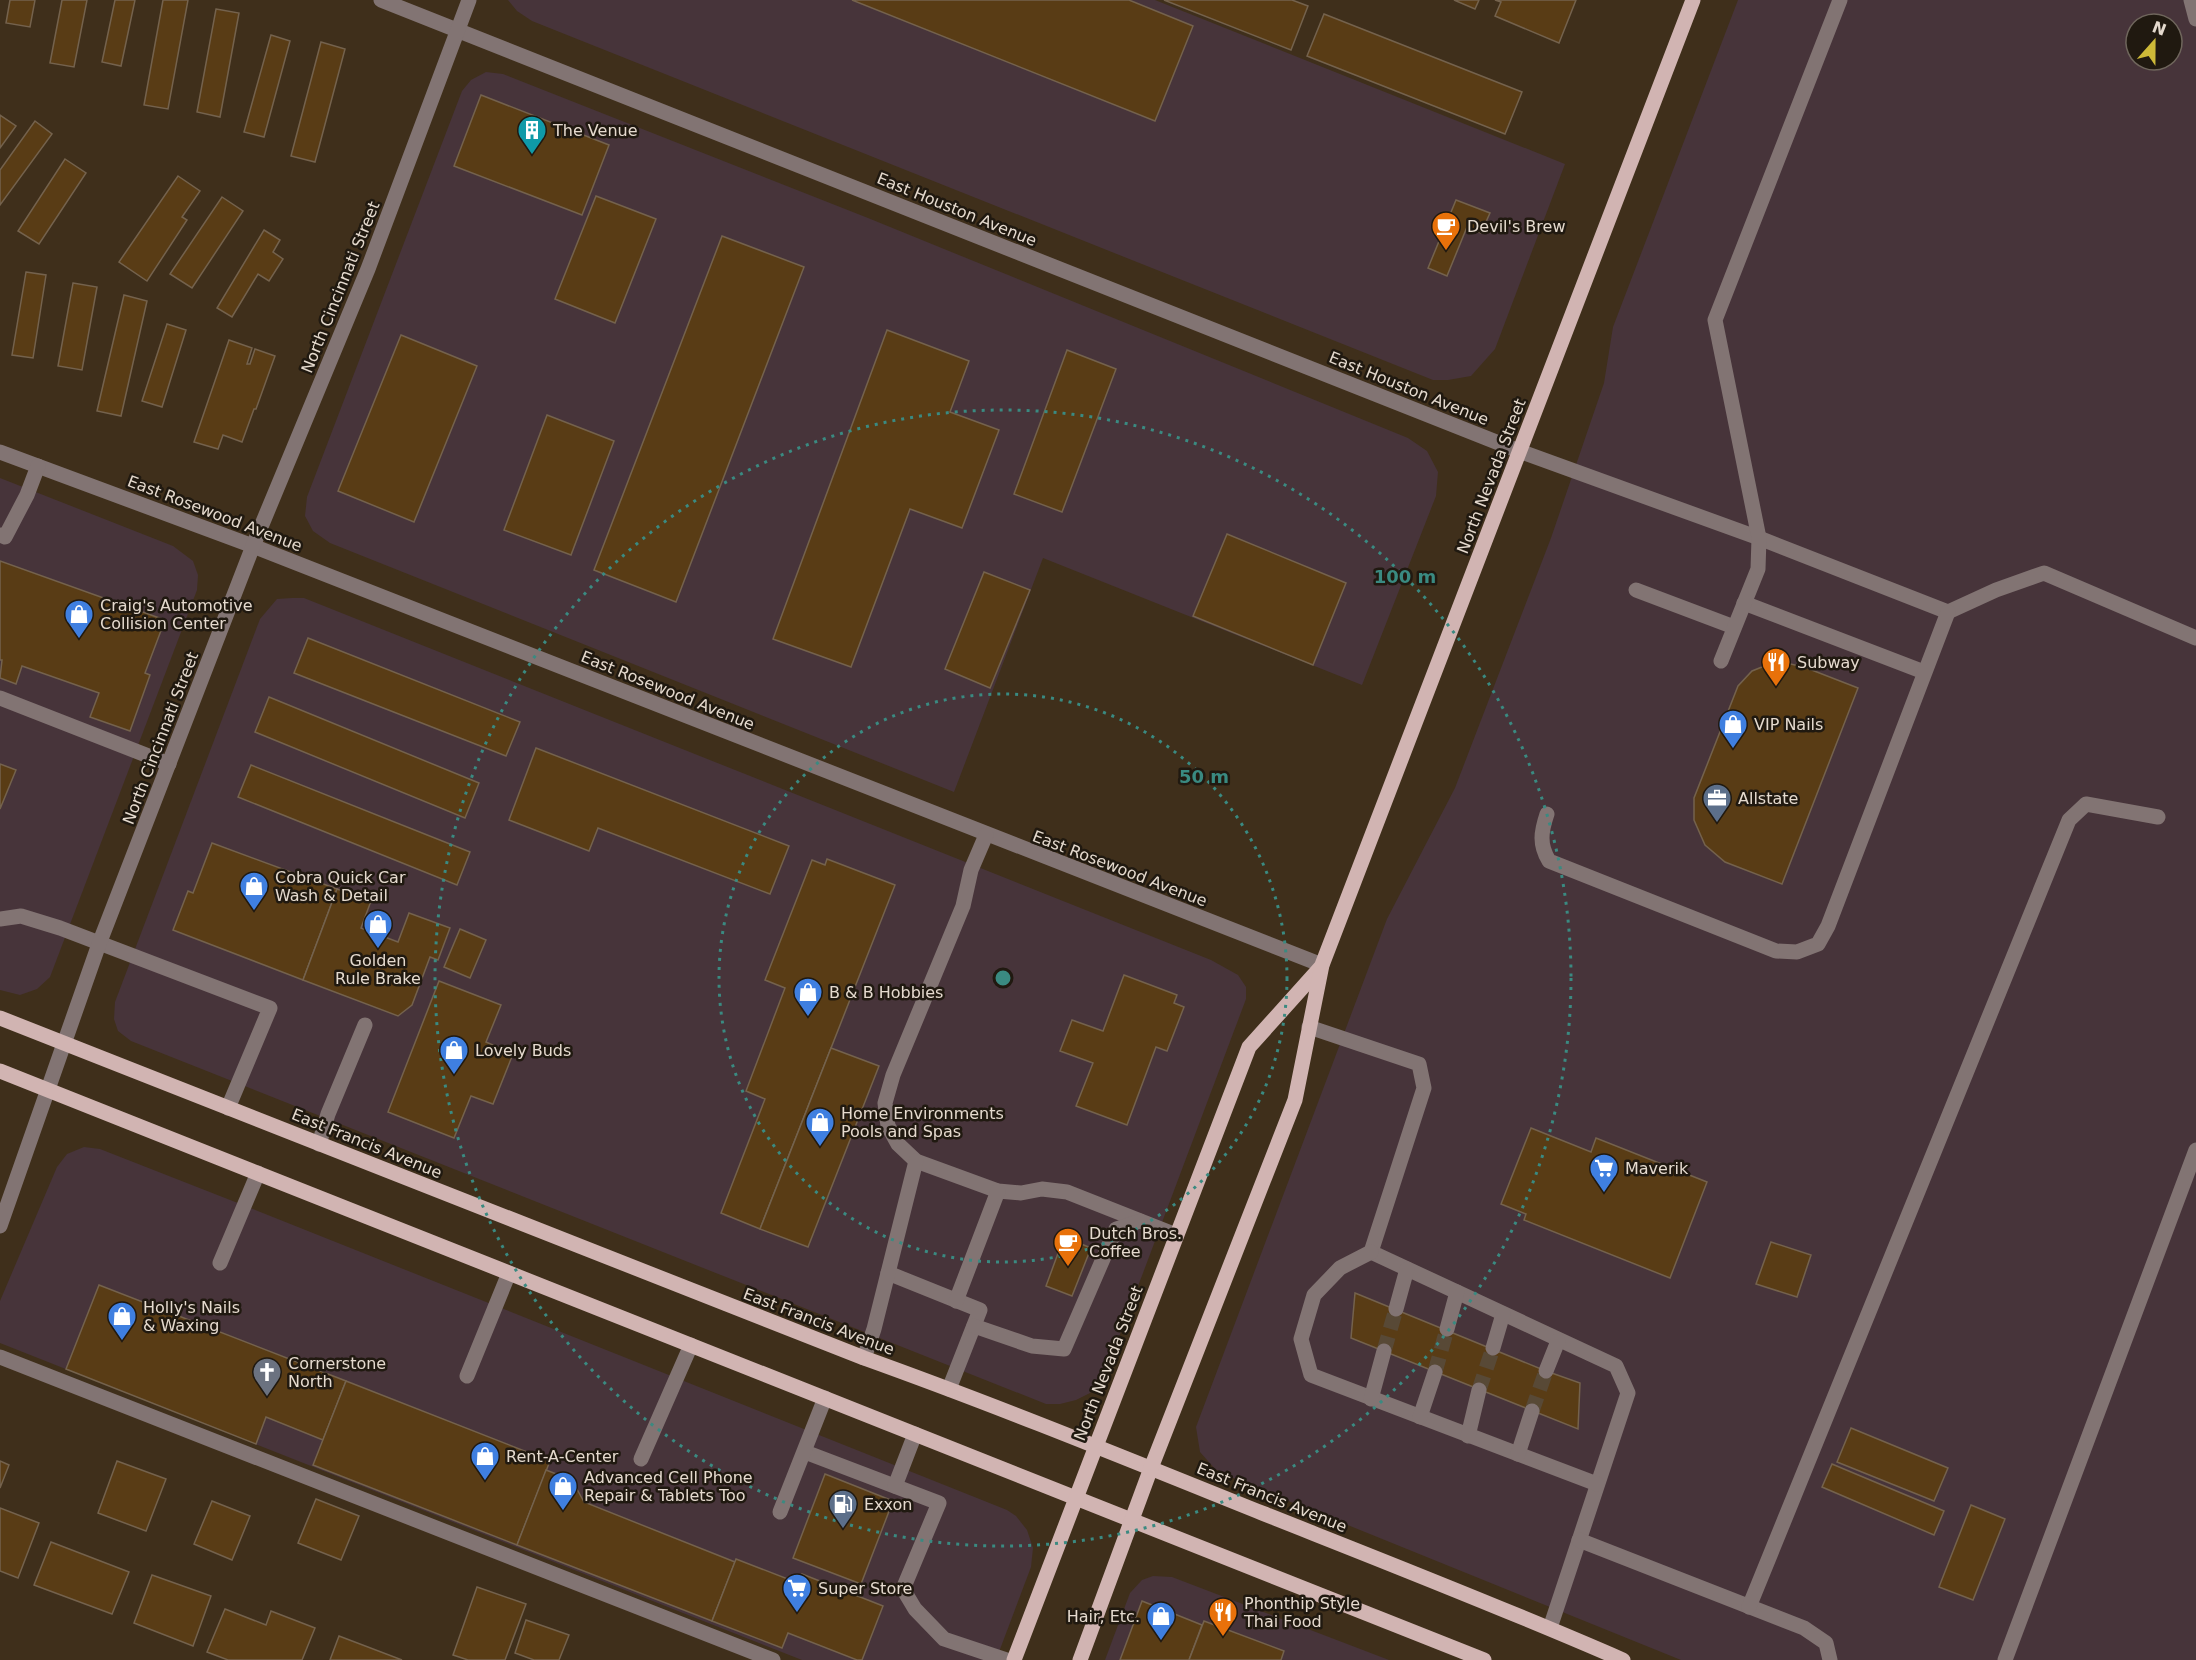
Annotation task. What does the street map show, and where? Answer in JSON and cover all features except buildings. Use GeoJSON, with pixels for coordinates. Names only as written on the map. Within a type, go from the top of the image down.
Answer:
{"type":"FeatureCollection","features":[{"type":"Feature","properties":{"kind":"main road","name":"North Nevada Street"},"geometry":{"type":"LineString","coordinates":[[1080,1660],[1151,1468],[1296,1100],[1322,965],[1693,0]]}},
{"type":"Feature","properties":{"kind":"main road","name":"North Nevada Street"},"geometry":{"type":"LineString","coordinates":[[1014,1660],[1249,1047],[1322,965]]}},
{"type":"Feature","properties":{"kind":"main road","name":"East Francis Avenue"},"geometry":{"type":"LineString","coordinates":[[0,1018],[864,1358],[1151,1468],[1550,1628],[1623,1660]]}},
{"type":"Feature","properties":{"kind":"main road"},"geometry":{"type":"LineString","coordinates":[[0,1071],[1484,1660]]}},
{"type":"Feature","properties":{"kind":"street","name":"East Houston Avenue"},"geometry":{"type":"LineString","coordinates":[[381,0],[1519,452],[1760,538],[1948,612]]}},
{"type":"Feature","properties":{"kind":"street","name":"North Cincinnati Street"},"geometry":{"type":"LineString","coordinates":[[0,1226],[99,944],[254,546],[368,269],[469,0]]}},
{"type":"Feature","properties":{"kind":"street"},"geometry":{"type":"LineString","coordinates":[[1721,661],[1758,569],[1760,538],[1715,320],[1840,0]]}},
{"type":"Feature","properties":{"kind":"street"},"geometry":{"type":"LineString","coordinates":[[2192,0],[2196,20]]}},
{"type":"Feature","properties":{"kind":"street","name":"East Rosewood Avenue"},"geometry":{"type":"LineString","coordinates":[[0,452],[254,546],[1322,965]]}},
{"type":"Feature","properties":{"kind":"street"},"geometry":{"type":"LineString","coordinates":[[0,535],[5,537],[27,495],[38,466]]}},
{"type":"Feature","properties":{"kind":"street"},"geometry":{"type":"LineString","coordinates":[[1547,814],[1541,833],[1542,849],[1549,861],[1776,951],[1797,952],[1818,944],[1828,926],[1948,612],[1996,590],[2044,573],[2196,638]]}},
{"type":"Feature","properties":{"kind":"street"},"geometry":{"type":"LineString","coordinates":[[1636,590],[1734,627]]}},
{"type":"Feature","properties":{"kind":"street"},"geometry":{"type":"LineString","coordinates":[[1744,603],[1924,672]]}},
{"type":"Feature","properties":{"kind":"street"},"geometry":{"type":"LineString","coordinates":[[0,698],[169,764]]}},
{"type":"Feature","properties":{"kind":"street"},"geometry":{"type":"LineString","coordinates":[[1749,1607],[2069,820],[2086,804],[2158,817]]}},
{"type":"Feature","properties":{"kind":"street"},"geometry":{"type":"LineString","coordinates":[[986,835],[971,870],[963,906],[893,1075],[885,1103],[888,1126],[898,1144],[916,1161],[998,1191],[1021,1193],[1042,1189],[1067,1192],[1176,1235]]}},
{"type":"Feature","properties":{"kind":"street"},"geometry":{"type":"LineString","coordinates":[[0,919],[21,916],[60,928],[270,1008],[228,1108]]}},
{"type":"Feature","properties":{"kind":"street"},"geometry":{"type":"LineString","coordinates":[[319,1144],[328,1114],[365,1025]]}},
{"type":"Feature","properties":{"kind":"street"},"geometry":{"type":"LineString","coordinates":[[1309,1027],[1419,1064],[1424,1089],[1371,1252],[1340,1268],[1314,1295],[1301,1339],[1311,1375],[1597,1485]]}},
{"type":"Feature","properties":{"kind":"street"},"geometry":{"type":"LineString","coordinates":[[2005,1660],[2196,1150]]}},
{"type":"Feature","properties":{"kind":"street"},"geometry":{"type":"LineString","coordinates":[[864,1358],[874,1329],[916,1161]]}},
{"type":"Feature","properties":{"kind":"street"},"geometry":{"type":"LineString","coordinates":[[220,1263],[258,1173]]}},
{"type":"Feature","properties":{"kind":"street"},"geometry":{"type":"LineString","coordinates":[[956,1301],[998,1191]]}},
{"type":"Feature","properties":{"kind":"street"},"geometry":{"type":"LineString","coordinates":[[974,1326],[1032,1346],[1064,1349],[1116,1229],[1140,1221]]}},
{"type":"Feature","properties":{"kind":"street"},"geometry":{"type":"LineString","coordinates":[[1371,1252],[1558,1341],[1616,1366],[1628,1393],[1550,1628]]}},
{"type":"Feature","properties":{"kind":"street"},"geometry":{"type":"LineString","coordinates":[[1396,1309],[1407,1269]]}},
{"type":"Feature","properties":{"kind":"street"},"geometry":{"type":"LineString","coordinates":[[467,1376],[509,1273]]}},
{"type":"Feature","properties":{"kind":"street"},"geometry":{"type":"LineString","coordinates":[[888,1273],[980,1310],[949,1389]]}},
{"type":"Feature","properties":{"kind":"street"},"geometry":{"type":"LineString","coordinates":[[1447,1329],[1457,1292]]}},
{"type":"Feature","properties":{"kind":"street"},"geometry":{"type":"LineString","coordinates":[[1493,1348],[1503,1314]]}},
{"type":"Feature","properties":{"kind":"street"},"geometry":{"type":"LineString","coordinates":[[1546,1371],[1558,1341]]}},
{"type":"Feature","properties":{"kind":"street"},"geometry":{"type":"LineString","coordinates":[[641,1459],[691,1345]]}},
{"type":"Feature","properties":{"kind":"street"},"geometry":{"type":"LineString","coordinates":[[1371,1399],[1384,1352]]}},
{"type":"Feature","properties":{"kind":"street"},"geometry":{"type":"LineString","coordinates":[[0,1357],[773,1660]]}},
{"type":"Feature","properties":{"kind":"street"},"geometry":{"type":"LineString","coordinates":[[1420,1417],[1435,1372]]}},
{"type":"Feature","properties":{"kind":"street"},"geometry":{"type":"LineString","coordinates":[[1468,1436],[1479,1390]]}},
{"type":"Feature","properties":{"kind":"street"},"geometry":{"type":"LineString","coordinates":[[780,1512],[825,1398]]}},
{"type":"Feature","properties":{"kind":"street"},"geometry":{"type":"LineString","coordinates":[[1518,1454],[1532,1411]]}},
{"type":"Feature","properties":{"kind":"street"},"geometry":{"type":"LineString","coordinates":[[895,1486],[915,1434]]}},
{"type":"Feature","properties":{"kind":"street"},"geometry":{"type":"LineString","coordinates":[[805,1452],[939,1503],[903,1589],[915,1608],[944,1639],[1007,1660]]}},
{"type":"Feature","properties":{"kind":"street"},"geometry":{"type":"LineString","coordinates":[[1578,1540],[1804,1628],[1826,1643],[1830,1660]]}},
{"type":"Feature","properties":{"kind":"shaded area"},"geometry":{"type":"Polygon","coordinates":[[[508,0],[1155,0],[1565,164],[1495,349],[1471,376],[1433,380],[532,21],[517,11],[508,0]]]}},
{"type":"Feature","properties":{"kind":"shaded area"},"geometry":{"type":"Polygon","coordinates":[[[1738,0],[2196,0],[2196,1660],[1681,1660],[1244,1483],[1215,1469],[1200,1452],[1196,1427],[1387,919],[1455,788],[1551,538],[1604,383],[1613,327],[1738,0]]]}},
{"type":"Feature","properties":{"kind":"shaded area"},"geometry":{"type":"Polygon","coordinates":[[[486,72],[503,74],[868,218],[1408,438],[1427,451],[1438,472],[1436,496],[1362,685],[1043,558],[954,792],[330,543],[313,531],[305,516],[307,497],[462,91],[471,80],[486,72]]]}},
{"type":"Feature","properties":{"kind":"shaded area"},"geometry":{"type":"Polygon","coordinates":[[[0,478],[173,546],[193,561],[198,575],[197,590],[50,977],[37,989],[20,995],[0,990],[0,478]]]}},
{"type":"Feature","properties":{"kind":"shaded area"},"geometry":{"type":"Polygon","coordinates":[[[304,598],[1211,960],[1238,975],[1246,987],[1246,999],[1105,1374],[1090,1393],[1060,1404],[1046,1404],[131,1041],[118,1031],[114,1019],[115,1002],[260,619],[277,599],[304,598]]]}},
{"type":"Feature","properties":{"kind":"shaded area"},"geometry":{"type":"Polygon","coordinates":[[[84,1147],[100,1149],[248,1207],[1007,1510],[1016,1516],[1027,1530],[1033,1548],[1031,1567],[996,1660],[802,1660],[0,1343],[0,1301],[57,1167],[67,1154],[84,1147]]]}},
{"type":"Feature","properties":{"kind":"shaded area"},"geometry":{"type":"Polygon","coordinates":[[[1153,1576],[1172,1577],[1389,1660],[1105,1660],[1130,1593],[1142,1580],[1153,1576]]]}},
{"type":"Feature","properties":{"kind":"tunnel"},"geometry":{"type":"LineString","coordinates":[[1384,1351],[1396,1309]]}},
{"type":"Feature","properties":{"kind":"tunnel"},"geometry":{"type":"LineString","coordinates":[[1435,1372],[1447,1329]]}},
{"type":"Feature","properties":{"kind":"tunnel"},"geometry":{"type":"LineString","coordinates":[[1479,1390],[1493,1348]]}},
{"type":"Feature","properties":{"kind":"tunnel"},"geometry":{"type":"LineString","coordinates":[[1532,1411],[1546,1371]]}},
{"type":"Feature","properties":{"kind":"place","name":"The Venue"},"geometry":{"type":"Point","coordinates":[532,156]}},
{"type":"Feature","properties":{"kind":"place","name":"Devil's Brew"},"geometry":{"type":"Point","coordinates":[1446,252]}},
{"type":"Feature","properties":{"kind":"place","name":"Craig's Automotive Collision Center"},"geometry":{"type":"Point","coordinates":[79,640]}},
{"type":"Feature","properties":{"kind":"place","name":"Subway"},"geometry":{"type":"Point","coordinates":[1776,688]}},
{"type":"Feature","properties":{"kind":"place","name":"VIP Nails"},"geometry":{"type":"Point","coordinates":[1733,750]}},
{"type":"Feature","properties":{"kind":"place","name":"Allstate"},"geometry":{"type":"Point","coordinates":[1717,824]}},
{"type":"Feature","properties":{"kind":"place","name":"Cobra Quick Car Wash & Detail"},"geometry":{"type":"Point","coordinates":[254,912]}},
{"type":"Feature","properties":{"kind":"place","name":"Golden Rule Brake"},"geometry":{"type":"Point","coordinates":[378,950]}},
{"type":"Feature","properties":{"kind":"place","name":"B & B Hobbies"},"geometry":{"type":"Point","coordinates":[808,1018]}},
{"type":"Feature","properties":{"kind":"place","name":"Lovely Buds"},"geometry":{"type":"Point","coordinates":[454,1076]}},
{"type":"Feature","properties":{"kind":"place","name":"Home Environments Pools and Spas"},"geometry":{"type":"Point","coordinates":[820,1148]}},
{"type":"Feature","properties":{"kind":"place","name":"Maverik"},"geometry":{"type":"Point","coordinates":[1604,1194]}},
{"type":"Feature","properties":{"kind":"place","name":"Dutch Bros. Coffee"},"geometry":{"type":"Point","coordinates":[1068,1268]}},
{"type":"Feature","properties":{"kind":"place","name":"Holly's Nails & Waxing"},"geometry":{"type":"Point","coordinates":[122,1342]}},
{"type":"Feature","properties":{"kind":"place","name":"Cornerstone North"},"geometry":{"type":"Point","coordinates":[267,1398]}},
{"type":"Feature","properties":{"kind":"place","name":"Rent-A-Center"},"geometry":{"type":"Point","coordinates":[485,1482]}},
{"type":"Feature","properties":{"kind":"place","name":"Advanced Cell Phone Repair & Tablets Too"},"geometry":{"type":"Point","coordinates":[563,1512]}},
{"type":"Feature","properties":{"kind":"place","name":"Exxon"},"geometry":{"type":"Point","coordinates":[843,1530]}},
{"type":"Feature","properties":{"kind":"place","name":"Super Store"},"geometry":{"type":"Point","coordinates":[797,1614]}},
{"type":"Feature","properties":{"kind":"place","name":"Phonthip Style Thai Food"},"geometry":{"type":"Point","coordinates":[1223,1638]}},
{"type":"Feature","properties":{"kind":"place","name":"Hair, Etc."},"geometry":{"type":"Point","coordinates":[1161,1642]}}]}
